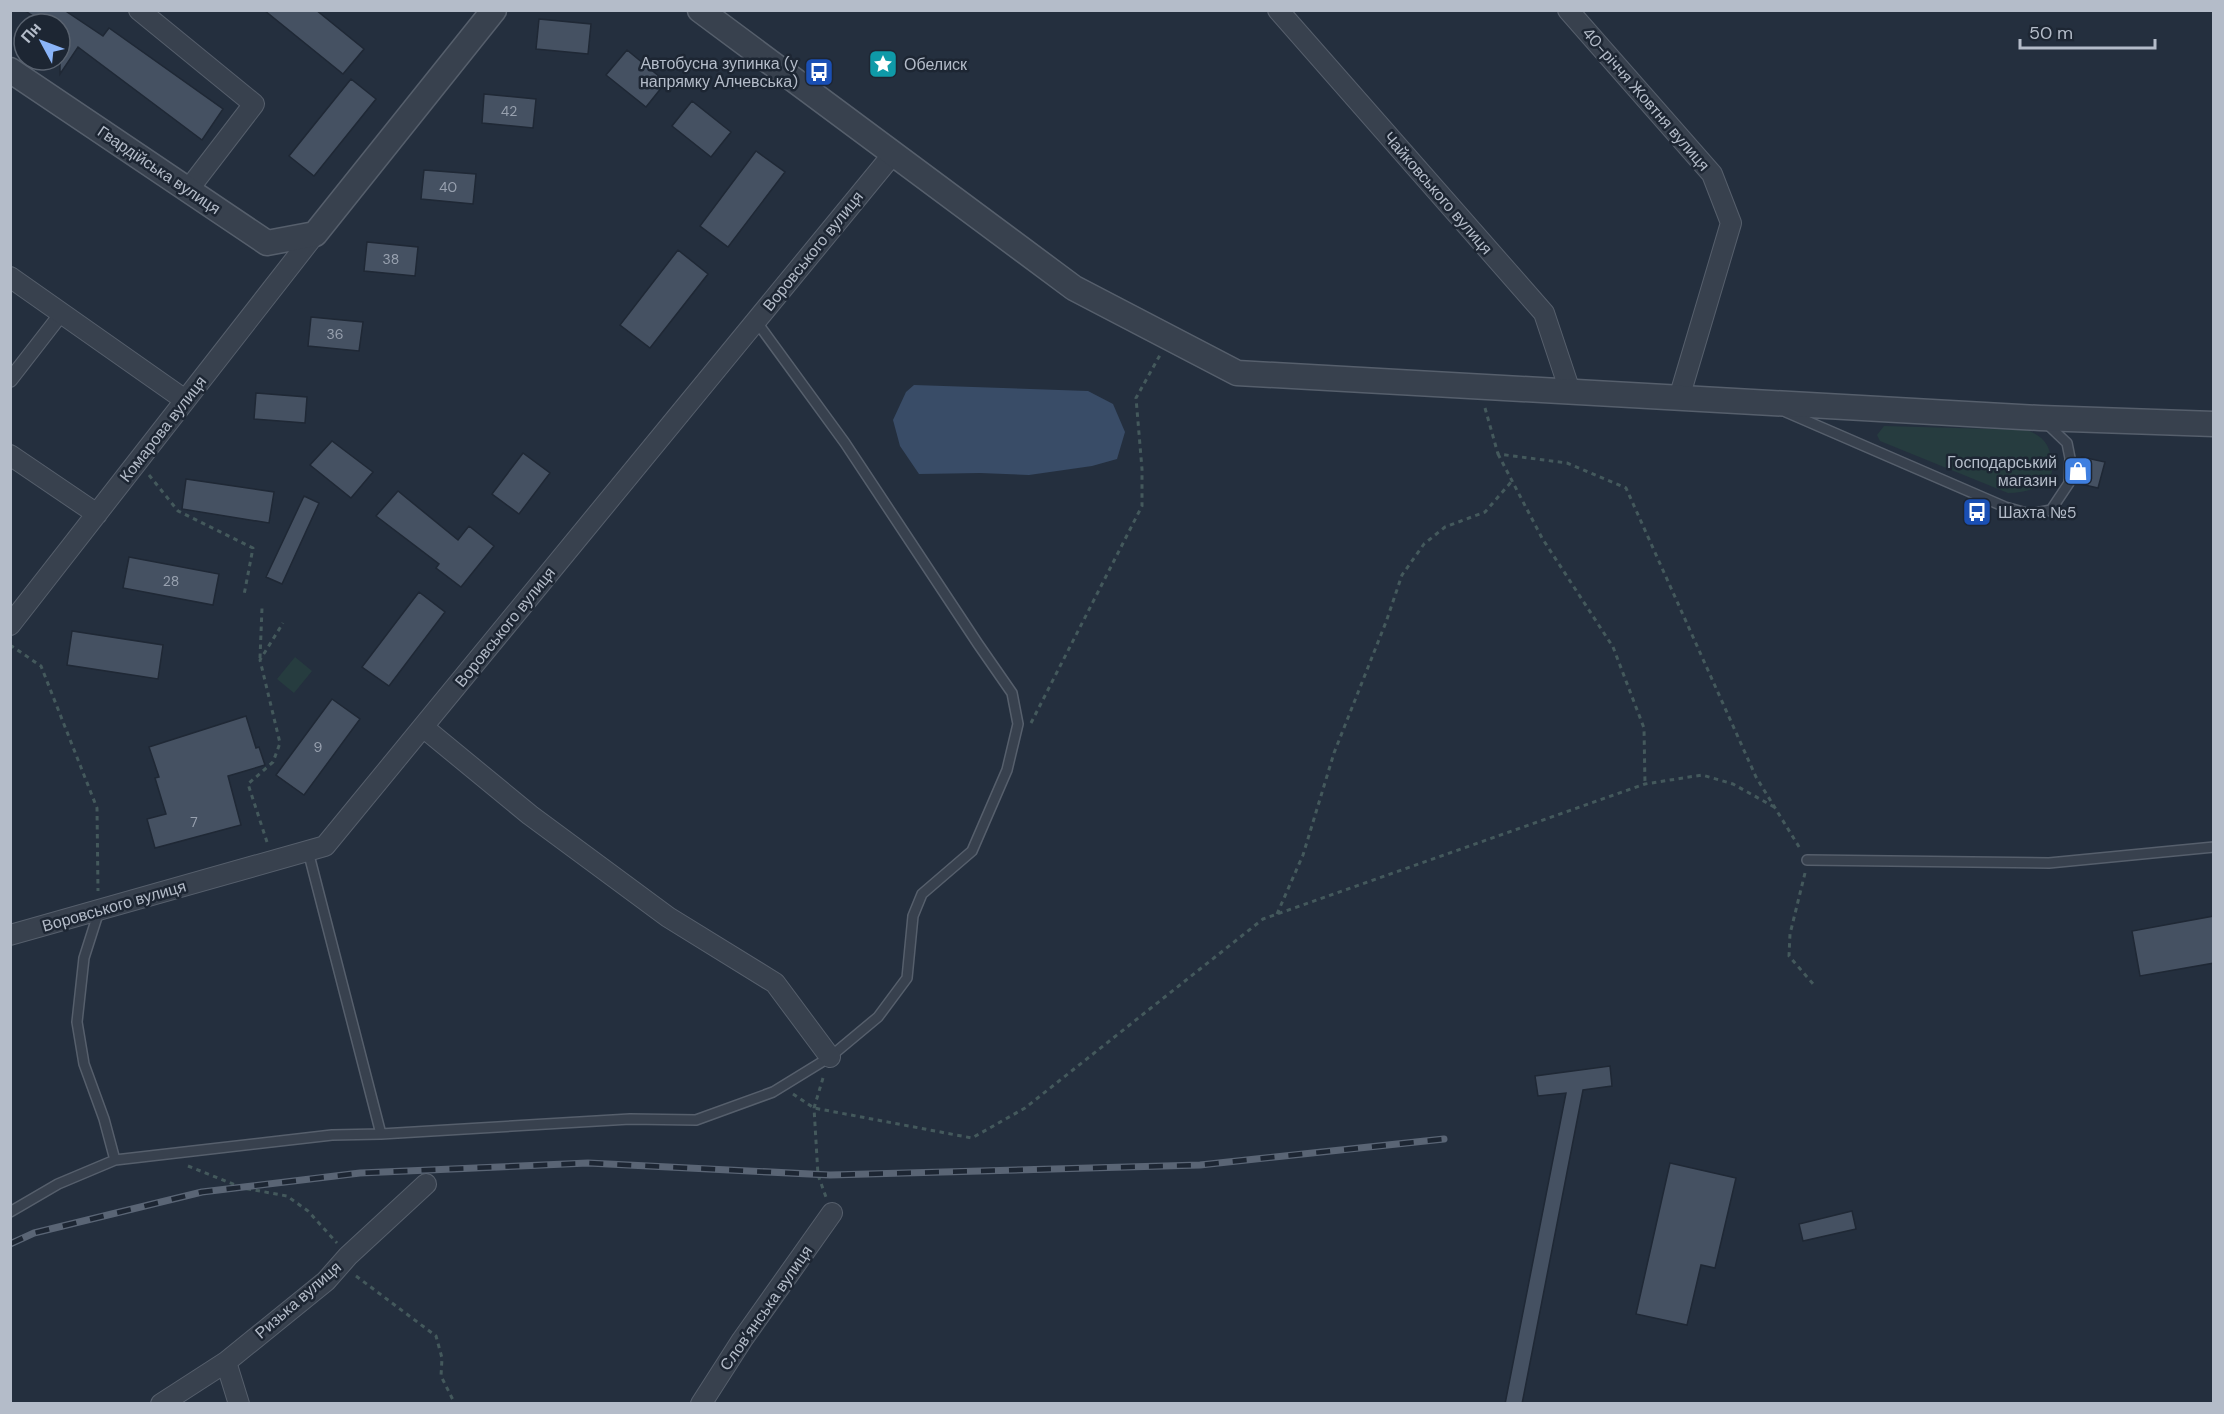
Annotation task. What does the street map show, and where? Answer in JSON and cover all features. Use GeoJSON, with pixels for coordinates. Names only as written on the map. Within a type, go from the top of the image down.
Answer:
{"type":"FeatureCollection","features":[{"type":"Feature","properties":{"kind":"street"},"geometry":{"type":"LineString","coordinates":[[139,10],[254,104],[188,190]]}},
{"type":"Feature","properties":{"kind":"street"},"geometry":{"type":"LineString","coordinates":[[315,234],[494,10]]}},
{"type":"Feature","properties":{"kind":"street"},"geometry":{"type":"LineString","coordinates":[[700,10],[1074,288],[1237,373],[2040,418],[2214,424]]}},
{"type":"Feature","properties":{"kind":"street","name":"Чайковського вулиця"},"geometry":{"type":"LineString","coordinates":[[1278,10],[1544,313],[1570,391]]}},
{"type":"Feature","properties":{"kind":"street","name":"40-річчя Жовтня вулиця"},"geometry":{"type":"LineString","coordinates":[[1568,10],[1712,174],[1731,223],[1679,398]]}},
{"type":"Feature","properties":{"kind":"street","name":"Гвардійська вулиця"},"geometry":{"type":"LineString","coordinates":[[10,70],[267,243],[315,234]]}},
{"type":"Feature","properties":{"kind":"street","name":"Воровського вулиця"},"geometry":{"type":"LineString","coordinates":[[10,935],[325,846],[893,154]]}},
{"type":"Feature","properties":{"kind":"street","name":"Комарова вулиця"},"geometry":{"type":"LineString","coordinates":[[11,624],[315,234]]}},
{"type":"Feature","properties":{"kind":"street"},"geometry":{"type":"LineString","coordinates":[[10,276],[185,400]]}},
{"type":"Feature","properties":{"kind":"street"},"geometry":{"type":"LineString","coordinates":[[10,380],[62,313]]}},
{"type":"Feature","properties":{"kind":"street"},"geometry":{"type":"LineString","coordinates":[[10,455],[97,514]]}},
{"type":"Feature","properties":{"kind":"street"},"geometry":{"type":"LineString","coordinates":[[423,726],[530,815],[659,910],[775,983],[830,1057]]}},
{"type":"Feature","properties":{"kind":"street","name":"Ризька вулиця"},"geometry":{"type":"LineString","coordinates":[[161,1404],[226,1362],[326,1281],[345,1259],[426,1184]]}},
{"type":"Feature","properties":{"kind":"street","name":"Слов’янська вулиця"},"geometry":{"type":"LineString","coordinates":[[701,1404],[742,1340],[832,1213]]}},
{"type":"Feature","properties":{"kind":"street"},"geometry":{"type":"LineString","coordinates":[[226,1362],[239,1404]]}},
{"type":"Feature","properties":{"kind":"lane"},"geometry":{"type":"LineString","coordinates":[[10,1212],[58,1184],[115,1160],[332,1135],[630,1119],[696,1120],[782,1087],[830,1057],[878,1017],[907,978],[913,916],[922,894],[972,851],[1007,770],[1018,724],[1012,693],[845,443],[756,321]]}},
{"type":"Feature","properties":{"kind":"lane"},"geometry":{"type":"LineString","coordinates":[[1764,402],[2005,507],[2030,514],[2051,510],[2069,483],[2070,458],[2067,443],[2040,418]]}},
{"type":"Feature","properties":{"kind":"lane"},"geometry":{"type":"LineString","coordinates":[[1807,860],[2049,863],[2214,847]]}},
{"type":"Feature","properties":{"kind":"lane"},"geometry":{"type":"LineString","coordinates":[[308,851],[381,1134]]}},
{"type":"Feature","properties":{"kind":"lane"},"geometry":{"type":"LineString","coordinates":[[99,911],[84,958],[77,1022],[84,1064],[104,1119],[115,1160]]}},
{"type":"Feature","properties":{"kind":"path"},"geometry":{"type":"LineString","coordinates":[[1028,728],[1142,506],[1142,469],[1136,398],[1169,338]]}},
{"type":"Feature","properties":{"kind":"path"},"geometry":{"type":"LineString","coordinates":[[1479,386],[1498,454],[1542,538],[1613,647],[1644,728],[1645,784]]}},
{"type":"Feature","properties":{"kind":"path"},"geometry":{"type":"LineString","coordinates":[[1498,454],[1567,463],[1626,488],[1756,777],[1807,860],[1790,934],[1789,956],[1814,985]]}},
{"type":"Feature","properties":{"kind":"path"},"geometry":{"type":"LineString","coordinates":[[138,461],[178,511],[253,548],[244,595]]}},
{"type":"Feature","properties":{"kind":"path"},"geometry":{"type":"LineString","coordinates":[[1277,914],[1303,855],[1334,753],[1386,622],[1402,575],[1424,544],[1445,527],[1485,512],[1512,481]]}},
{"type":"Feature","properties":{"kind":"path"},"geometry":{"type":"LineString","coordinates":[[262,608],[260,660],[280,743],[273,762],[248,784],[273,861]]}},
{"type":"Feature","properties":{"kind":"path"},"geometry":{"type":"LineString","coordinates":[[260,660],[283,623]]}},
{"type":"Feature","properties":{"kind":"path"},"geometry":{"type":"LineString","coordinates":[[10,645],[41,666],[97,808],[99,911]]}},
{"type":"Feature","properties":{"kind":"path"},"geometry":{"type":"LineString","coordinates":[[782,1087],[813,1108],[972,1138],[1025,1108],[1263,919],[1645,784],[1702,775],[1733,784],[1776,808]]}},
{"type":"Feature","properties":{"kind":"path"},"geometry":{"type":"LineString","coordinates":[[830,1057],[813,1108],[818,1175],[832,1213]]}},
{"type":"Feature","properties":{"kind":"path"},"geometry":{"type":"LineString","coordinates":[[188,1166],[243,1188],[288,1196],[308,1211],[356,1276],[436,1336],[442,1358],[441,1376],[455,1404]]}},
{"type":"Feature","properties":{"kind":"green space"},"geometry":{"type":"Polygon","coordinates":[[[1884,426],[2028,430],[2041,438],[2048,447],[2053,467],[2051,475],[2047,481],[2033,489],[2008,493],[1880,441],[1877,435],[1884,426]]]}},
{"type":"Feature","properties":{"kind":"green space"},"geometry":{"type":"Polygon","coordinates":[[[295,657],[312,671],[294,693],[277,679],[295,657]]]}},
{"type":"Feature","properties":{"kind":"water"},"geometry":{"type":"Polygon","coordinates":[[[914,385],[1088,391],[1113,404],[1125,432],[1117,459],[1092,466],[1029,475],[919,474],[900,446],[893,420],[906,392],[914,385]]]}},
{"type":"Feature","properties":{"kind":"building"},"geometry":{"type":"Polygon","coordinates":[[[24,10],[64,10],[67,12],[27,12],[24,10]]]}},
{"type":"Feature","properties":{"kind":"building"},"geometry":{"type":"Polygon","coordinates":[[[264,10],[316,10],[364,49],[343,74],[264,10]]]}},
{"type":"Feature","properties":{"kind":"building"},"geometry":{"type":"Polygon","coordinates":[[[72,15],[103,36],[109,28],[223,109],[202,140],[78,47],[72,56],[72,15]]]}},
{"type":"Feature","properties":{"kind":"building"},"geometry":{"type":"Polygon","coordinates":[[[539,19],[591,24],[588,54],[536,49],[539,19]]]}},
{"type":"Feature","properties":{"kind":"building"},"geometry":{"type":"Polygon","coordinates":[[[627,50],[666,82],[646,107],[606,75],[627,50]]]}},
{"type":"Feature","properties":{"kind":"building"},"geometry":{"type":"Polygon","coordinates":[[[351,79],[376,99],[314,176],[289,156],[351,79]]]}},
{"type":"Feature","properties":{"kind":"building"},"geometry":{"type":"Polygon","coordinates":[[[484,94],[536,99],[533,128],[482,123],[484,94]]]}},
{"type":"Feature","properties":{"kind":"building"},"geometry":{"type":"Polygon","coordinates":[[[692,101],[731,132],[711,157],[672,126],[692,101]]]}},
{"type":"Feature","properties":{"kind":"building"},"geometry":{"type":"Polygon","coordinates":[[[756,151],[785,172],[728,247],[700,226],[756,151]]]}},
{"type":"Feature","properties":{"kind":"building"},"geometry":{"type":"Polygon","coordinates":[[[424,170],[476,174],[473,204],[421,199],[424,170]]]}},
{"type":"Feature","properties":{"kind":"building"},"geometry":{"type":"Polygon","coordinates":[[[367,242],[418,247],[415,276],[364,271],[367,242]]]}},
{"type":"Feature","properties":{"kind":"building"},"geometry":{"type":"Polygon","coordinates":[[[678,250],[708,274],[650,348],[620,325],[678,250]]]}},
{"type":"Feature","properties":{"kind":"building"},"geometry":{"type":"Polygon","coordinates":[[[311,317],[363,322],[359,351],[308,346],[311,317]]]}},
{"type":"Feature","properties":{"kind":"building"},"geometry":{"type":"Polygon","coordinates":[[[256,393],[307,397],[305,423],[254,419],[256,393]]]}},
{"type":"Feature","properties":{"kind":"building"},"geometry":{"type":"Polygon","coordinates":[[[332,441],[373,472],[351,498],[310,465],[332,441]]]}},
{"type":"Feature","properties":{"kind":"building"},"geometry":{"type":"Polygon","coordinates":[[[523,453],[550,473],[519,514],[492,494],[523,453]]]}},
{"type":"Feature","properties":{"kind":"building"},"geometry":{"type":"Polygon","coordinates":[[[2082,457],[2105,462],[2098,488],[2076,483],[2082,457]]]}},
{"type":"Feature","properties":{"kind":"building"},"geometry":{"type":"Polygon","coordinates":[[[186,479],[274,492],[269,523],[182,509],[186,479]]]}},
{"type":"Feature","properties":{"kind":"building"},"geometry":{"type":"Polygon","coordinates":[[[398,491],[458,540],[469,526],[494,546],[461,587],[436,568],[439,564],[376,516],[398,491]]]}},
{"type":"Feature","properties":{"kind":"building"},"geometry":{"type":"Polygon","coordinates":[[[304,496],[319,503],[282,584],[266,577],[304,496]]]}},
{"type":"Feature","properties":{"kind":"building"},"geometry":{"type":"Polygon","coordinates":[[[129,557],[219,574],[213,605],[123,588],[129,557]]]}},
{"type":"Feature","properties":{"kind":"building"},"geometry":{"type":"Polygon","coordinates":[[[419,592],[445,612],[389,686],[362,667],[419,592]]]}},
{"type":"Feature","properties":{"kind":"building"},"geometry":{"type":"Polygon","coordinates":[[[72,631],[163,645],[158,679],[67,665],[72,631]]]}},
{"type":"Feature","properties":{"kind":"building"},"geometry":{"type":"Polygon","coordinates":[[[332,699],[360,719],[304,795],[276,775],[332,699]]]}},
{"type":"Feature","properties":{"kind":"building"},"geometry":{"type":"Polygon","coordinates":[[[246,716],[256,748],[259,747],[265,765],[228,776],[241,825],[155,848],[147,819],[166,814],[155,778],[159,777],[149,747],[246,716]]]}},
{"type":"Feature","properties":{"kind":"building"},"geometry":{"type":"Polygon","coordinates":[[[2214,916],[2214,963],[2140,976],[2132,931],[2214,916]]]}},
{"type":"Feature","properties":{"kind":"building"},"geometry":{"type":"Polygon","coordinates":[[[1610,1066],[1612,1086],[1583,1090],[1522,1404],[1505,1404],[1566,1093],[1538,1096],[1535,1076],[1610,1066]]]}},
{"type":"Feature","properties":{"kind":"building"},"geometry":{"type":"Polygon","coordinates":[[[1670,1163],[1736,1178],[1715,1268],[1701,1265],[1687,1325],[1636,1314],[1670,1163]]]}},
{"type":"Feature","properties":{"kind":"building"},"geometry":{"type":"Polygon","coordinates":[[[1852,1211],[1856,1229],[1803,1241],[1799,1224],[1852,1211]]]}},
{"type":"Feature","properties":{"kind":"railway"},"geometry":{"type":"LineString","coordinates":[[10,1244],[34,1233],[202,1192],[360,1173],[588,1163],[830,1175],[1200,1165],[1444,1139]]}},
{"type":"Feature","properties":{"kind":"place","name":"Обелиск"},"geometry":{"type":"Point","coordinates":[883,64]}},
{"type":"Feature","properties":{"kind":"place","name":"Автобусна зупинка (у напрямку Алчевська)"},"geometry":{"type":"Point","coordinates":[819,72]}},
{"type":"Feature","properties":{"kind":"place","name":"Господарський магазин"},"geometry":{"type":"Point","coordinates":[2078,471]}},
{"type":"Feature","properties":{"kind":"place","name":"Шахта №5"},"geometry":{"type":"Point","coordinates":[1977,512]}}]}
